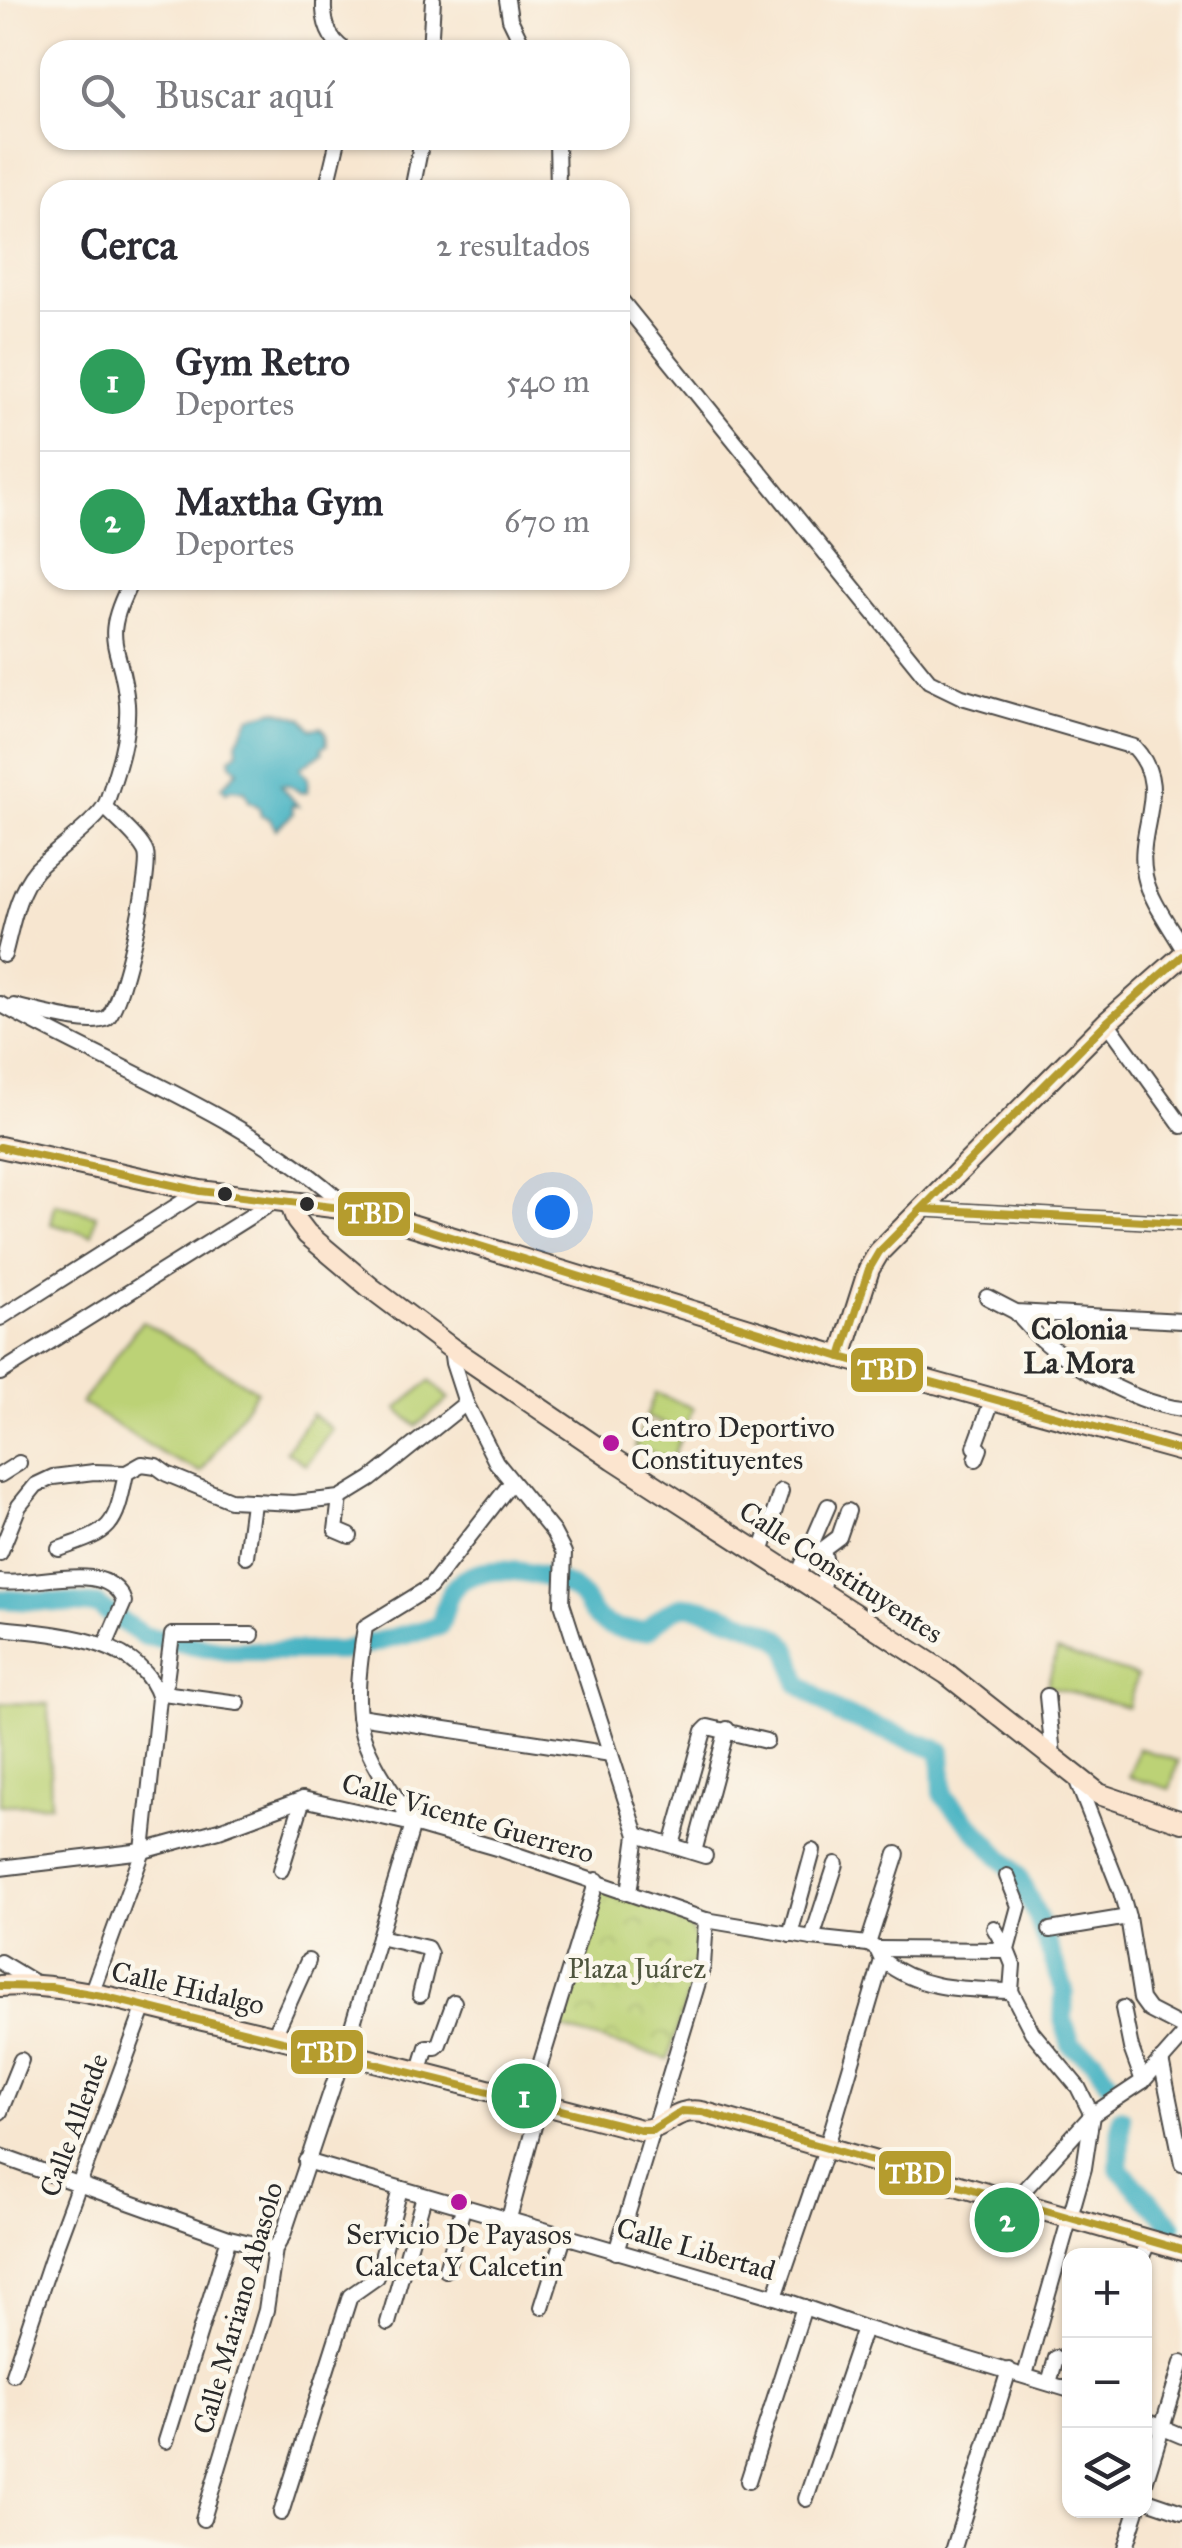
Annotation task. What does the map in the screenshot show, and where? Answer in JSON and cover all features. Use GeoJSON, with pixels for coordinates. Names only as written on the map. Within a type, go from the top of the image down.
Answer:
{"type":"FeatureCollection","features":[{"type":"Feature","properties":{"kind":"main road"},"geometry":{"type":"LineString","coordinates":[[841,1357],[869,1269],[890,1240],[1107,1022],[1182,956]]}},
{"type":"Feature","properties":{"kind":"main road"},"geometry":{"type":"LineString","coordinates":[[0,1147],[200,1191],[346,1208],[405,1222],[841,1357],[1182,1452]]}},
{"type":"Feature","properties":{"kind":"main road","name":"Calle Constituyentes"},"geometry":{"type":"LineString","coordinates":[[282,1203],[308,1234],[371,1288],[452,1348],[614,1459],[948,1674],[1099,1794],[1182,1822]]}},
{"type":"Feature","properties":{"kind":"main road","name":"Calle Hidalgo"},"geometry":{"type":"LineString","coordinates":[[0,1986],[35,1983],[91,1994],[652,2130]]}},
{"type":"Feature","properties":{"kind":"main road"},"geometry":{"type":"LineString","coordinates":[[652,2130],[675,2114],[691,2110],[1069,2216],[1146,2248]]}},
{"type":"Feature","properties":{"kind":"main road"},"geometry":{"type":"LineString","coordinates":[[1152,2248],[1182,2250]]}},
{"type":"Feature","properties":{"kind":"street"},"geometry":{"type":"LineString","coordinates":[[324,0],[323,19],[334,40]]}},
{"type":"Feature","properties":{"kind":"street"},"geometry":{"type":"LineString","coordinates":[[431,40],[434,0]]}},
{"type":"Feature","properties":{"kind":"street"},"geometry":{"type":"LineString","coordinates":[[507,0],[510,19],[520,40]]}},
{"type":"Feature","properties":{"kind":"street"},"geometry":{"type":"LineString","coordinates":[[328,180],[336,150]]}},
{"type":"Feature","properties":{"kind":"street"},"geometry":{"type":"LineString","coordinates":[[414,180],[420,150]]}},
{"type":"Feature","properties":{"kind":"street"},"geometry":{"type":"LineString","coordinates":[[557,150],[558,180]]}},
{"type":"Feature","properties":{"kind":"street"},"geometry":{"type":"LineString","coordinates":[[630,311],[929,681],[962,698],[1134,747],[1148,762],[1153,784],[1144,847],[1145,878],[1182,947]]}},
{"type":"Feature","properties":{"kind":"street"},"geometry":{"type":"LineString","coordinates":[[4,955],[18,900],[35,872],[105,807],[125,738],[126,704],[112,635],[118,606],[127,590]]}},
{"type":"Feature","properties":{"kind":"street"},"geometry":{"type":"LineString","coordinates":[[0,1003],[94,1021],[107,1018],[117,1006],[136,933],[148,857],[140,842],[105,807]]}},
{"type":"Feature","properties":{"kind":"street"},"geometry":{"type":"LineString","coordinates":[[0,1003],[294,1161],[346,1208]]}},
{"type":"Feature","properties":{"kind":"street"},"geometry":{"type":"LineString","coordinates":[[1107,1022],[1182,1126]]}},
{"type":"Feature","properties":{"kind":"street"},"geometry":{"type":"LineString","coordinates":[[0,1318],[200,1191]]}},
{"type":"Feature","properties":{"kind":"street"},"geometry":{"type":"LineString","coordinates":[[0,1372],[282,1203]]}},
{"type":"Feature","properties":{"kind":"street"},"geometry":{"type":"LineString","coordinates":[[924,1209],[1182,1222]]}},
{"type":"Feature","properties":{"kind":"street"},"geometry":{"type":"LineString","coordinates":[[987,1297],[1016,1312],[1046,1344],[1123,1391],[1142,1401],[1182,1408]]}},
{"type":"Feature","properties":{"kind":"street"},"geometry":{"type":"LineString","coordinates":[[1016,1312],[1182,1321]]}},
{"type":"Feature","properties":{"kind":"street"},"geometry":{"type":"LineString","coordinates":[[452,1348],[466,1403],[496,1462],[553,1532],[564,1559],[562,1602],[637,1836],[630,1893]]}},
{"type":"Feature","properties":{"kind":"street"},"geometry":{"type":"LineString","coordinates":[[976,1459],[980,1449],[974,1447],[993,1398]]}},
{"type":"Feature","properties":{"kind":"street"},"geometry":{"type":"LineString","coordinates":[[0,1553],[19,1506],[44,1480],[94,1472],[126,1473],[138,1465],[156,1466],[230,1500],[253,1503],[340,1498],[384,1469],[466,1403]]}},
{"type":"Feature","properties":{"kind":"street"},"geometry":{"type":"LineString","coordinates":[[0,1475],[19,1463]]}},
{"type":"Feature","properties":{"kind":"street"},"geometry":{"type":"LineString","coordinates":[[59,1549],[98,1536],[107,1528],[120,1504],[126,1473]]}},
{"type":"Feature","properties":{"kind":"street"},"geometry":{"type":"LineString","coordinates":[[413,1824],[364,1740],[359,1716],[364,1628],[430,1587],[512,1482]]}},
{"type":"Feature","properties":{"kind":"street"},"geometry":{"type":"LineString","coordinates":[[761,1553],[782,1491]]}},
{"type":"Feature","properties":{"kind":"street"},"geometry":{"type":"LineString","coordinates":[[340,1498],[336,1530],[350,1536]]}},
{"type":"Feature","properties":{"kind":"street"},"geometry":{"type":"LineString","coordinates":[[246,1556],[253,1503]]}},
{"type":"Feature","properties":{"kind":"street"},"geometry":{"type":"LineString","coordinates":[[798,1575],[828,1506]]}},
{"type":"Feature","properties":{"kind":"street"},"geometry":{"type":"LineString","coordinates":[[820,1590],[827,1568],[823,1549],[839,1536],[848,1512]]}},
{"type":"Feature","properties":{"kind":"street"},"geometry":{"type":"LineString","coordinates":[[0,1582],[90,1578],[119,1591],[123,1596],[122,1608],[105,1646]]}},
{"type":"Feature","properties":{"kind":"street"},"geometry":{"type":"LineString","coordinates":[[0,1628],[105,1646],[128,1659],[161,1695],[238,1702]]}},
{"type":"Feature","properties":{"kind":"street"},"geometry":{"type":"LineString","coordinates":[[91,1994],[144,1851],[161,1695],[172,1635],[252,1635]]}},
{"type":"Feature","properties":{"kind":"street"},"geometry":{"type":"LineString","coordinates":[[1047,1696],[1053,1755]]}},
{"type":"Feature","properties":{"kind":"street"},"geometry":{"type":"LineString","coordinates":[[359,1716],[612,1754]]}},
{"type":"Feature","properties":{"kind":"street"},"geometry":{"type":"LineString","coordinates":[[672,1844],[704,1731],[708,1727],[727,1730],[766,1741]]}},
{"type":"Feature","properties":{"kind":"street"},"geometry":{"type":"LineString","coordinates":[[637,1836],[700,1854],[727,1730]]}},
{"type":"Feature","properties":{"kind":"street"},"geometry":{"type":"LineString","coordinates":[[1074,1775],[1128,1918],[1141,1999],[1149,2010],[1182,2027]]}},
{"type":"Feature","properties":{"kind":"street"},"geometry":{"type":"LineString","coordinates":[[280,1870],[303,1800]]}},
{"type":"Feature","properties":{"kind":"street","name":"Calle Vicente Guerrero"},"geometry":{"type":"LineString","coordinates":[[0,1868],[144,1851],[303,1800],[413,1824],[596,1880],[706,1920],[876,1951],[1006,1950]]}},
{"type":"Feature","properties":{"kind":"street","name":"Calle Mariano Abasolo"},"geometry":{"type":"LineString","coordinates":[[203,2519],[266,2310],[276,2248],[344,2053],[413,1824]]}},
{"type":"Feature","properties":{"kind":"street"},"geometry":{"type":"LineString","coordinates":[[790,1935],[813,1851]]}},
{"type":"Feature","properties":{"kind":"street"},"geometry":{"type":"LineString","coordinates":[[775,2297],[827,2146],[897,1854]]}},
{"type":"Feature","properties":{"kind":"street"},"geometry":{"type":"LineString","coordinates":[[812,1938],[836,1864]]}},
{"type":"Feature","properties":{"kind":"street"},"geometry":{"type":"LineString","coordinates":[[1006,1950],[1019,1906],[1008,1876]]}},
{"type":"Feature","properties":{"kind":"street"},"geometry":{"type":"LineString","coordinates":[[508,2222],[534,2102],[596,1880]]}},
{"type":"Feature","properties":{"kind":"street"},"geometry":{"type":"LineString","coordinates":[[1050,1930],[1128,1918]]}},
{"type":"Feature","properties":{"kind":"street"},"geometry":{"type":"LineString","coordinates":[[616,2252],[703,1966],[706,1920]]}},
{"type":"Feature","properties":{"kind":"street"},"geometry":{"type":"LineString","coordinates":[[954,2548],[1069,2216],[1084,2168],[1092,2116],[1078,2086],[1032,2032],[1011,1991],[1014,1965],[994,1928]]}},
{"type":"Feature","properties":{"kind":"street"},"geometry":{"type":"LineString","coordinates":[[380,1936],[428,1948],[420,1994]]}},
{"type":"Feature","properties":{"kind":"street"},"geometry":{"type":"LineString","coordinates":[[876,1951],[910,1979],[1011,1991]]}},
{"type":"Feature","properties":{"kind":"street"},"geometry":{"type":"LineString","coordinates":[[274,2036],[308,1961]]}},
{"type":"Feature","properties":{"kind":"street"},"geometry":{"type":"LineString","coordinates":[[0,1962],[35,1983]]}},
{"type":"Feature","properties":{"kind":"street"},"geometry":{"type":"LineString","coordinates":[[419,2073],[427,2047],[436,2048],[439,2044],[454,2002]]}},
{"type":"Feature","properties":{"kind":"street","name":"Calle Allende"},"geometry":{"type":"LineString","coordinates":[[13,2374],[144,2006]]}},
{"type":"Feature","properties":{"kind":"street"},"geometry":{"type":"LineString","coordinates":[[1124,2008],[1131,2048],[1143,2081]]}},
{"type":"Feature","properties":{"kind":"street"},"geometry":{"type":"LineString","coordinates":[[1015,2200],[1092,2116],[1143,2081],[1182,2037]]}},
{"type":"Feature","properties":{"kind":"street"},"geometry":{"type":"LineString","coordinates":[[0,2112],[21,2060]]}},
{"type":"Feature","properties":{"kind":"street"},"geometry":{"type":"LineString","coordinates":[[1161,2060],[1182,2163]]}},
{"type":"Feature","properties":{"kind":"street"},"geometry":{"type":"LineString","coordinates":[[0,2157],[229,2238],[276,2248]]}},
{"type":"Feature","properties":{"kind":"street","name":"Calle Libertad"},"geometry":{"type":"LineString","coordinates":[[306,2161],[775,2297],[1062,2387]]}},
{"type":"Feature","properties":{"kind":"street"},"geometry":{"type":"LineString","coordinates":[[281,2512],[350,2296],[377,2277],[400,2188]]}},
{"type":"Feature","properties":{"kind":"street"},"geometry":{"type":"LineString","coordinates":[[388,2323],[424,2196]]}},
{"type":"Feature","properties":{"kind":"street"},"geometry":{"type":"LineString","coordinates":[[446,2270],[463,2208]]}},
{"type":"Feature","properties":{"kind":"street"},"geometry":{"type":"LineString","coordinates":[[542,2306],[564,2237]]}},
{"type":"Feature","properties":{"kind":"street"},"geometry":{"type":"LineString","coordinates":[[166,2441],[229,2238]]}},
{"type":"Feature","properties":{"kind":"street"},"geometry":{"type":"LineString","coordinates":[[748,2481],[804,2307]]}},
{"type":"Feature","properties":{"kind":"street"},"geometry":{"type":"LineString","coordinates":[[806,2499],[864,2328]]}},
{"type":"Feature","properties":{"kind":"street"},"geometry":{"type":"LineString","coordinates":[[1049,2382],[1056,2358]]}},
{"type":"Feature","properties":{"kind":"street"},"geometry":{"type":"LineString","coordinates":[[1152,2463],[1182,2363]]}},
{"type":"Feature","properties":{"kind":"street"},"geometry":{"type":"LineString","coordinates":[[1152,2423],[1182,2436]]}},
{"type":"Feature","properties":{"kind":"street"},"geometry":{"type":"LineString","coordinates":[[1152,2502],[1182,2512]]}},
{"type":"Feature","properties":{"kind":"street"},"geometry":{"type":"LineString","coordinates":[[1125,2548],[1134,2518]]}},
{"type":"Feature","properties":{"kind":"green space"},"geometry":{"type":"Polygon","coordinates":[[[55,1204],[96,1215],[92,1235],[51,1224],[55,1204]]]}},
{"type":"Feature","properties":{"kind":"green space"},"geometry":{"type":"Polygon","coordinates":[[[142,1321],[257,1391],[201,1472],[166,1456],[81,1403],[142,1321]]]}},
{"type":"Feature","properties":{"kind":"green space"},"geometry":{"type":"Polygon","coordinates":[[[430,1381],[449,1399],[416,1426],[397,1409],[430,1381]]]}},
{"type":"Feature","properties":{"kind":"green space"},"geometry":{"type":"Polygon","coordinates":[[[655,1393],[693,1408],[684,1432],[646,1417],[655,1393]]]}},
{"type":"Feature","properties":{"kind":"green space"},"geometry":{"type":"Polygon","coordinates":[[[312,1414],[332,1429],[306,1465],[286,1451],[312,1414]]]}},
{"type":"Feature","properties":{"kind":"green space"},"geometry":{"type":"Polygon","coordinates":[[[644,1423],[681,1436],[672,1460],[635,1447],[644,1423]]]}},
{"type":"Feature","properties":{"kind":"green space"},"geometry":{"type":"Polygon","coordinates":[[[1057,1651],[1137,1676],[1128,1707],[1047,1686],[1057,1651]]]}},
{"type":"Feature","properties":{"kind":"green space"},"geometry":{"type":"Polygon","coordinates":[[[0,1703],[48,1704],[51,1804],[0,1805],[0,1703]]]}},
{"type":"Feature","properties":{"kind":"green space"},"geometry":{"type":"Polygon","coordinates":[[[1138,1748],[1178,1761],[1170,1789],[1129,1777],[1138,1748]]]}},
{"type":"Feature","properties":{"kind":"green space","name":"Plaza Juárez"},"geometry":{"type":"Polygon","coordinates":[[[601,1890],[680,1917],[690,1927],[701,1952],[668,2059],[559,2028],[601,1890]]]}},
{"type":"Feature","properties":{"kind":"water"},"geometry":{"type":"Polygon","coordinates":[[[276,710],[302,718],[311,729],[321,727],[326,732],[327,745],[300,768],[308,778],[307,792],[281,785],[298,806],[292,805],[293,814],[276,829],[269,818],[261,816],[259,807],[249,801],[245,791],[226,792],[222,787],[238,770],[230,758],[238,751],[237,742],[250,717],[276,710]]]}},
{"type":"Feature","properties":{"kind":"waterway"},"geometry":{"type":"LineString","coordinates":[[0,1599],[97,1605],[144,1636],[227,1651],[341,1651],[439,1626],[450,1593],[464,1579],[478,1573],[513,1571],[564,1585],[579,1594],[602,1622],[616,1628],[647,1631],[670,1612],[686,1606],[763,1630],[785,1644],[798,1683],[838,1713],[941,1751],[943,1795],[1017,1875],[1064,1989],[1063,2019],[1071,2045],[1094,2060],[1109,2082]]}},
{"type":"Feature","properties":{"kind":"waterway"},"geometry":{"type":"LineString","coordinates":[[1121,2118],[1119,2169],[1172,2225]]}},
{"type":"Feature","properties":{"kind":"transit line","name":"TBD"},"geometry":{"type":"LineString","coordinates":[[841,1357],[869,1269],[879,1252],[1107,1022],[1182,956]]}},
{"type":"Feature","properties":{"kind":"transit line","name":"TBD"},"geometry":{"type":"LineString","coordinates":[[0,1147],[200,1191],[366,1211],[841,1357],[1182,1451]]}},
{"type":"Feature","properties":{"kind":"transit line","name":"TBD"},"geometry":{"type":"LineString","coordinates":[[924,1209],[1182,1223]]}},
{"type":"Feature","properties":{"kind":"transit line","name":"TBD"},"geometry":{"type":"LineString","coordinates":[[0,1986],[51,1987],[102,1996],[652,2130]]}},
{"type":"Feature","properties":{"kind":"transit line","name":"TBD"},"geometry":{"type":"LineString","coordinates":[[652,2130],[682,2111],[702,2112],[1182,2250]]}},
{"type":"Feature","properties":{"kind":"place","name":"Centro Deportivo Constituyentes"},"geometry":{"type":"Point","coordinates":[611,1443]}},
{"type":"Feature","properties":{"kind":"place","name":"Gym Retro"},"geometry":{"type":"Point","coordinates":[524,2096]}},
{"type":"Feature","properties":{"kind":"place","name":"Servicio De Payasos Calceta Y Calcetin"},"geometry":{"type":"Point","coordinates":[459,2202]}},
{"type":"Feature","properties":{"kind":"place","name":"Maxtha Gym"},"geometry":{"type":"Point","coordinates":[1007,2220]}},
{"type":"Feature","properties":{"kind":"district","name":"Colonia La Mora"},"geometry":{"type":"Point","coordinates":[1079,1346]}}]}
